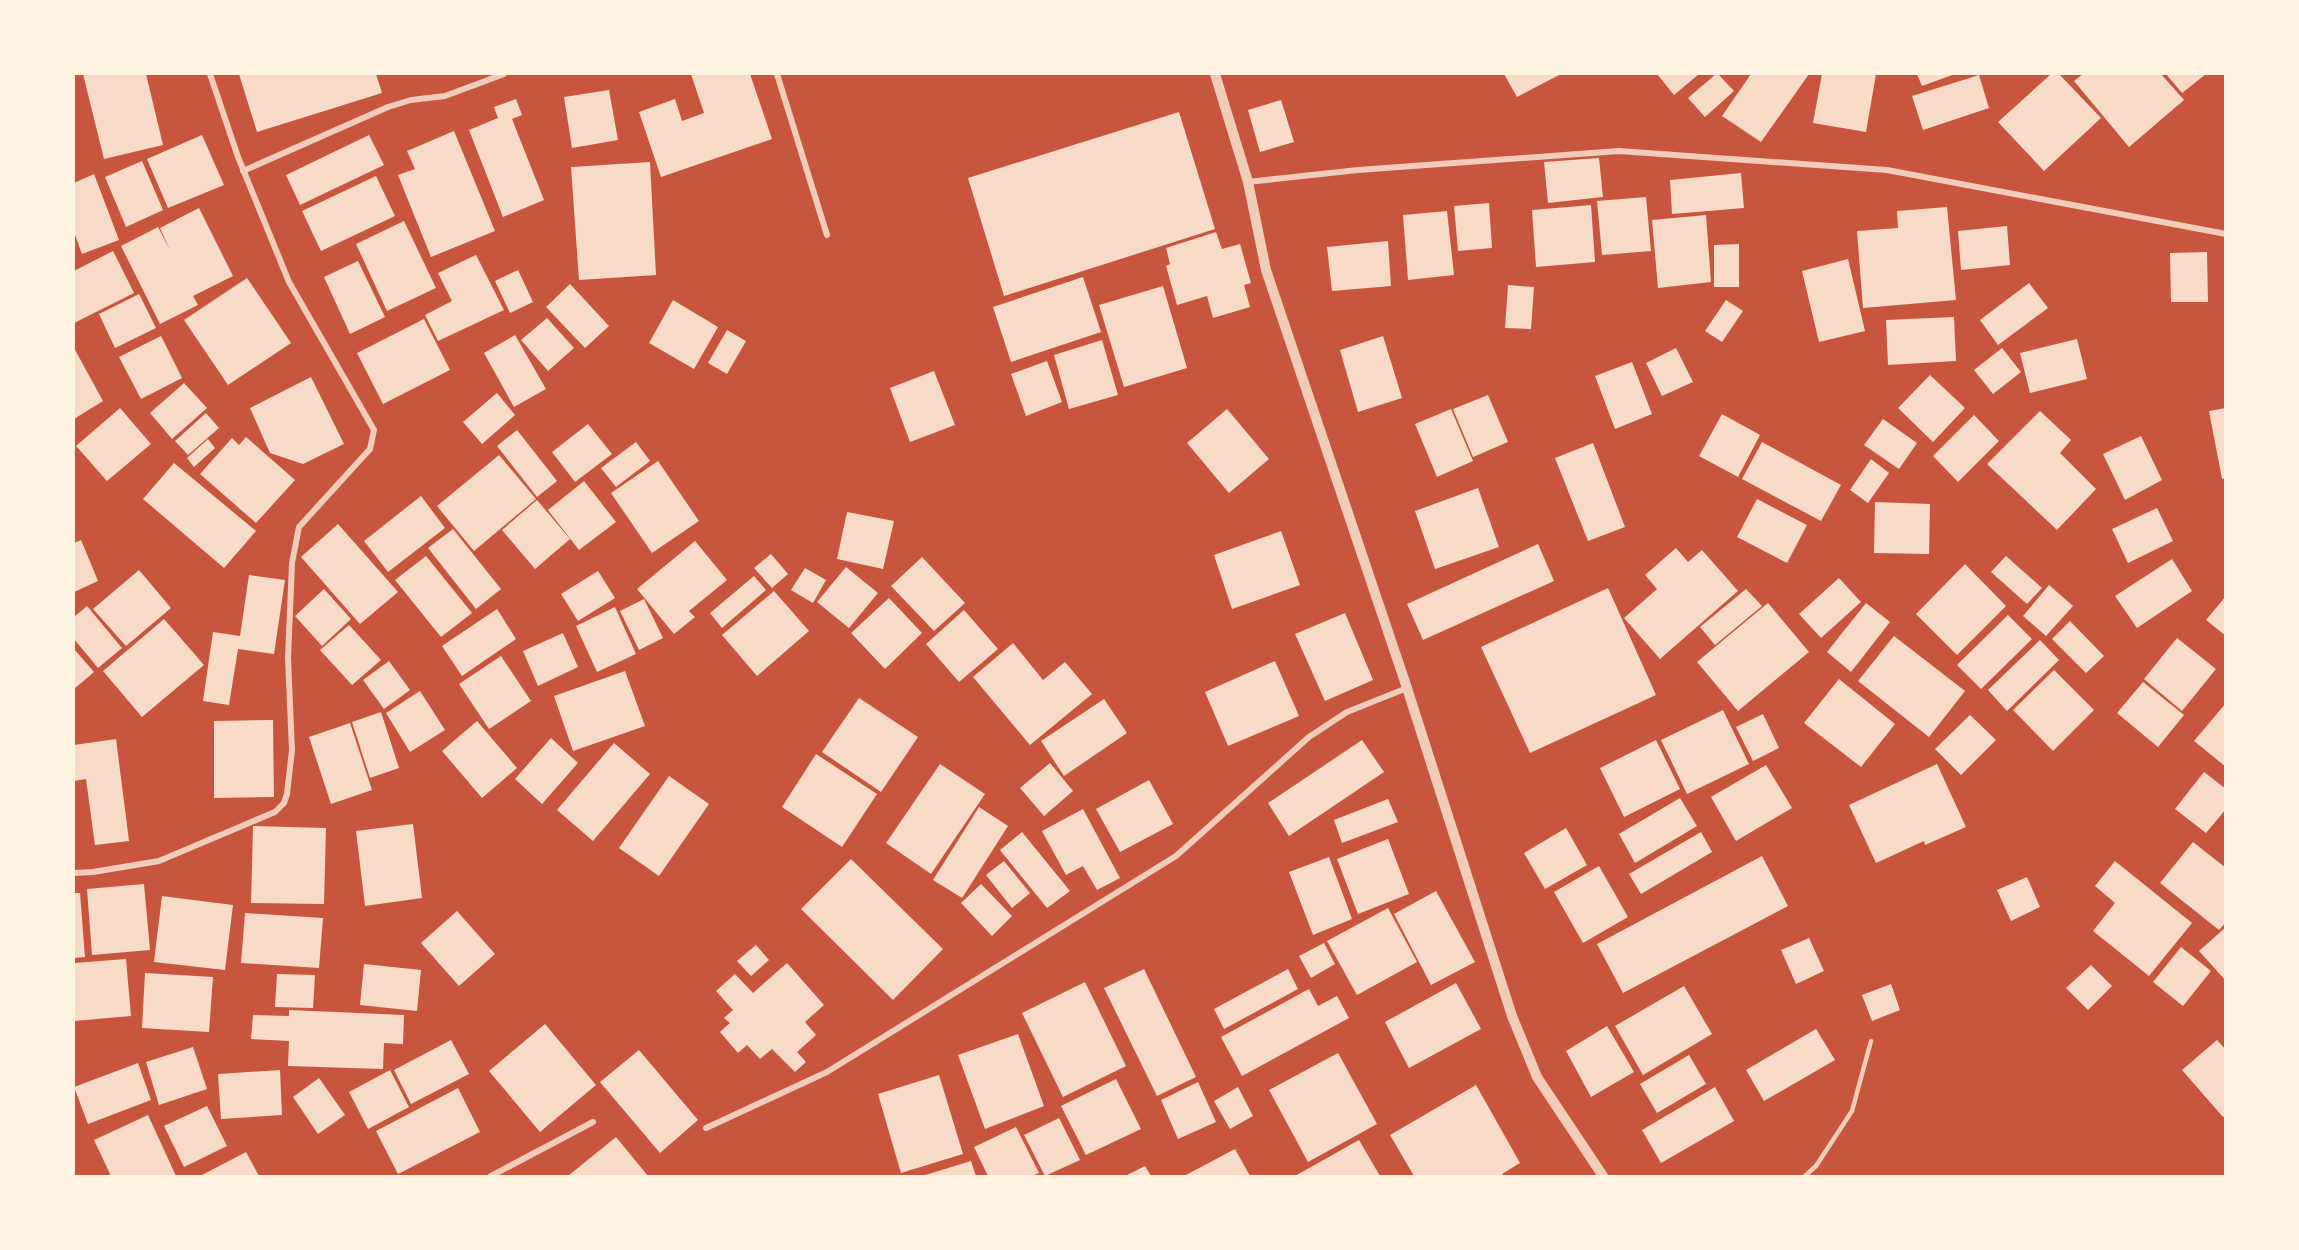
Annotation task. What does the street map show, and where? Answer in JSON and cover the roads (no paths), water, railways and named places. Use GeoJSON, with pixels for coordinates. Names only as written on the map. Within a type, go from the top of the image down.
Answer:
{"type":"FeatureCollection","features":[{"type":"Feature","properties":{"kind":"street"},"geometry":{"type":"LineString","coordinates":[[74,873],[159,861],[275,812],[284,803],[292,750],[288,658],[293,549],[299,527],[370,449],[374,430],[289,282],[243,171],[210,74]]}},
{"type":"Feature","properties":{"kind":"street"},"geometry":{"type":"LineString","coordinates":[[243,171],[388,107],[411,100],[445,96],[504,74]]}},
{"type":"Feature","properties":{"kind":"street"},"geometry":{"type":"LineString","coordinates":[[777,74],[827,235]]}},
{"type":"Feature","properties":{"kind":"street"},"geometry":{"type":"LineString","coordinates":[[1215,74],[1248,182],[1266,270],[1407,688],[1516,1026],[1537,1077],[1604,1176]]}},
{"type":"Feature","properties":{"kind":"street"},"geometry":{"type":"LineString","coordinates":[[1248,182],[1358,170],[1619,152],[1887,170],[2226,234]]}},
{"type":"Feature","properties":{"kind":"street"},"geometry":{"type":"LineString","coordinates":[[706,1128],[827,1072],[1176,856],[1309,737],[1347,712],[1407,688]]}},
{"type":"Feature","properties":{"kind":"street"},"geometry":{"type":"LineString","coordinates":[[491,1176],[593,1122]]}},
{"type":"Feature","properties":{"kind":"lane"},"geometry":{"type":"LineString","coordinates":[[1805,1176],[1816,1166],[1852,1111],[1871,1041]]}}]}
